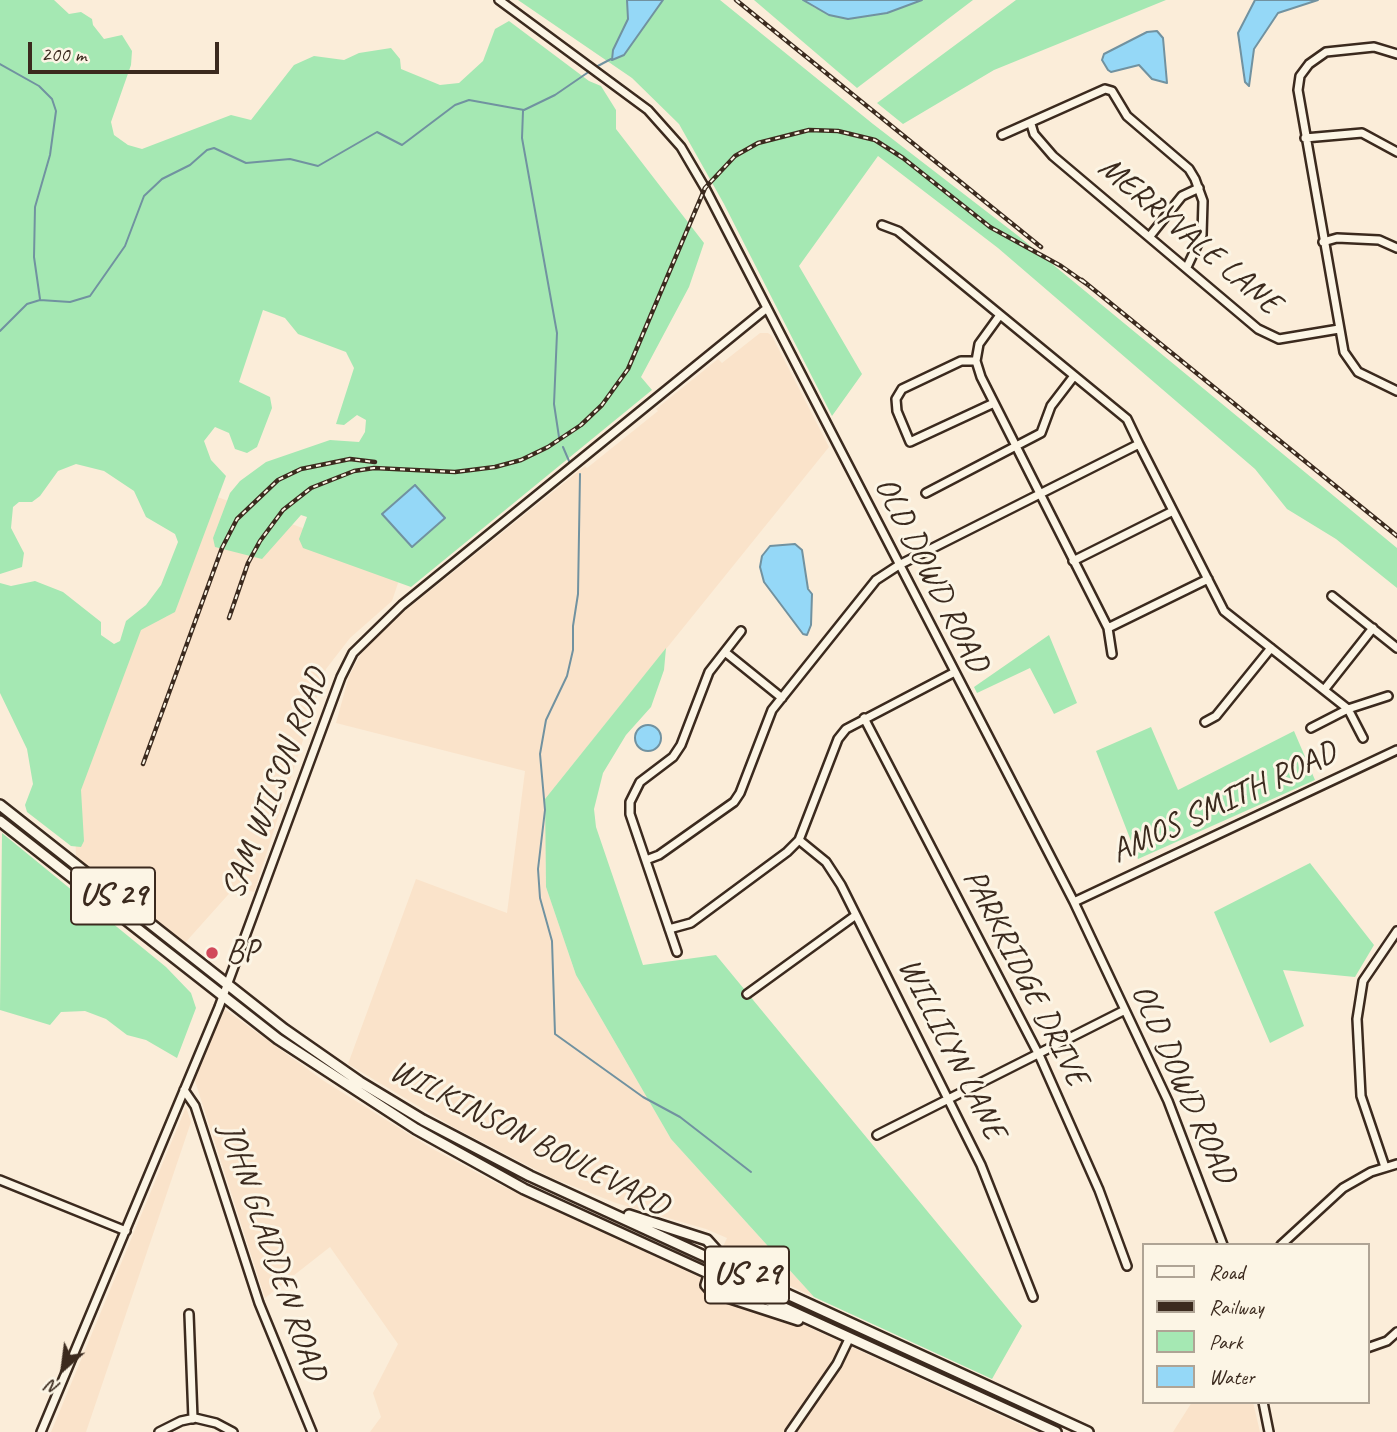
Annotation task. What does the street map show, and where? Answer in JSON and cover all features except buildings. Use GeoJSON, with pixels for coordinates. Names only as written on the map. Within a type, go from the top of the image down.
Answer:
{"type":"FeatureCollection","features":[{"type":"Feature","properties":{"kind":"main road","name":"WILKINSON BOULEVARD"},"geometry":{"type":"LineString","coordinates":[[0,805],[227,985],[360,1082],[457,1138],[587,1202],[1088,1432]]}},
{"type":"Feature","properties":{"kind":"main road","name":"WILKINSON BOULEVARD"},"geometry":{"type":"LineString","coordinates":[[0,821],[222,998],[313,1064],[451,1149],[524,1189],[1056,1432]]}},
{"type":"Feature","properties":{"kind":"main road"},"geometry":{"type":"LineString","coordinates":[[587,1202],[707,1240],[716,1250],[716,1261]]}},
{"type":"Feature","properties":{"kind":"main road"},"geometry":{"type":"LineString","coordinates":[[710,1272],[706,1285],[712,1292],[836,1333]]}},
{"type":"Feature","properties":{"kind":"street","name":"OLD DOWD ROAD"},"geometry":{"type":"LineString","coordinates":[[499,0],[648,110],[681,147],[1074,902],[1168,1101],[1222,1243]]}},
{"type":"Feature","properties":{"kind":"street"},"geometry":{"type":"LineString","coordinates":[[1397,54],[1382,47],[1333,50],[1314,59],[1298,84],[1323,242],[1346,358],[1353,368],[1397,390]]}},
{"type":"Feature","properties":{"kind":"street"},"geometry":{"type":"LineString","coordinates":[[1002,135],[1105,89],[1112,90],[1127,116],[1189,169],[1199,188],[1203,201],[1202,235],[1187,267]]}},
{"type":"Feature","properties":{"kind":"street","name":"MERRYVALE LANE"},"geometry":{"type":"LineString","coordinates":[[1031,124],[1034,134],[1048,151],[1240,315],[1269,336],[1298,337],[1339,329]]}},
{"type":"Feature","properties":{"kind":"street"},"geometry":{"type":"LineString","coordinates":[[1305,138],[1362,133],[1397,152]]}},
{"type":"Feature","properties":{"kind":"street"},"geometry":{"type":"LineString","coordinates":[[1150,236],[1182,196],[1199,188]]}},
{"type":"Feature","properties":{"kind":"street"},"geometry":{"type":"LineString","coordinates":[[882,225],[898,232],[1127,419],[1224,611],[1348,709],[1363,738]]}},
{"type":"Feature","properties":{"kind":"street"},"geometry":{"type":"LineString","coordinates":[[1323,242],[1337,237],[1379,240],[1397,248]]}},
{"type":"Feature","properties":{"kind":"street","name":"SAM WILSON ROAD"},"geometry":{"type":"LineString","coordinates":[[41,1432],[222,998],[341,677],[359,645],[401,605],[767,308]]}},
{"type":"Feature","properties":{"kind":"street"},"geometry":{"type":"LineString","coordinates":[[1000,315],[979,344],[976,361],[993,403],[1108,628],[1112,654]]}},
{"type":"Feature","properties":{"kind":"street"},"geometry":{"type":"LineString","coordinates":[[976,361],[961,361],[902,389],[896,399],[897,411],[910,442],[993,403]]}},
{"type":"Feature","properties":{"kind":"street"},"geometry":{"type":"LineString","coordinates":[[926,493],[1041,433],[1051,406],[1074,376]]}},
{"type":"Feature","properties":{"kind":"street"},"geometry":{"type":"LineString","coordinates":[[646,860],[659,855],[734,802],[740,793],[768,717],[876,580],[899,565],[1139,444]]}},
{"type":"Feature","properties":{"kind":"street"},"geometry":{"type":"LineString","coordinates":[[1073,561],[1173,511]]}},
{"type":"Feature","properties":{"kind":"street"},"geometry":{"type":"LineString","coordinates":[[1108,628],[1208,579]]}},
{"type":"Feature","properties":{"kind":"street"},"geometry":{"type":"LineString","coordinates":[[1332,596],[1397,648]]}},
{"type":"Feature","properties":{"kind":"street"},"geometry":{"type":"LineString","coordinates":[[1324,691],[1373,628]]}},
{"type":"Feature","properties":{"kind":"street"},"geometry":{"type":"LineString","coordinates":[[677,952],[630,814],[633,792],[640,782],[673,757],[681,745],[709,672],[741,631]]}},
{"type":"Feature","properties":{"kind":"street"},"geometry":{"type":"LineString","coordinates":[[1205,722],[1216,716],[1271,648]]}},
{"type":"Feature","properties":{"kind":"street"},"geometry":{"type":"LineString","coordinates":[[725,652],[782,698]]}},
{"type":"Feature","properties":{"kind":"street"},"geometry":{"type":"LineString","coordinates":[[669,929],[691,923],[788,852],[799,839],[838,739],[846,729],[953,673]]}},
{"type":"Feature","properties":{"kind":"street"},"geometry":{"type":"LineString","coordinates":[[1311,728],[1348,709],[1388,696]]}},
{"type":"Feature","properties":{"kind":"street","name":"PARKRIDGE DRIVE"},"geometry":{"type":"LineString","coordinates":[[864,718],[1038,1053],[1099,1190],[1127,1266]]}},
{"type":"Feature","properties":{"kind":"street","name":"AMOS SMITH ROAD"},"geometry":{"type":"LineString","coordinates":[[1074,902],[1397,750]]}},
{"type":"Feature","properties":{"kind":"street","name":"WILLILYN LANE"},"geometry":{"type":"LineString","coordinates":[[799,839],[826,862],[856,915],[995,1195],[1033,1297]]}},
{"type":"Feature","properties":{"kind":"street"},"geometry":{"type":"LineString","coordinates":[[747,994],[856,915]]}},
{"type":"Feature","properties":{"kind":"street"},"geometry":{"type":"LineString","coordinates":[[1385,1167],[1361,1096],[1357,1019],[1363,981],[1397,931]]}},
{"type":"Feature","properties":{"kind":"street"},"geometry":{"type":"LineString","coordinates":[[877,1135],[1125,1010]]}},
{"type":"Feature","properties":{"kind":"street","name":"JOHN GLADDEN ROAD"},"geometry":{"type":"LineString","coordinates":[[184,1090],[195,1107],[264,1315],[312,1432]]}},
{"type":"Feature","properties":{"kind":"street"},"geometry":{"type":"LineString","coordinates":[[451,1149],[457,1138]]}},
{"type":"Feature","properties":{"kind":"street"},"geometry":{"type":"LineString","coordinates":[[1283,1243],[1343,1188],[1385,1167],[1397,1164]]}},
{"type":"Feature","properties":{"kind":"street"},"geometry":{"type":"LineString","coordinates":[[0,1180],[126,1231]]}},
{"type":"Feature","properties":{"kind":"street"},"geometry":{"type":"LineString","coordinates":[[710,1272],[716,1261]]}},
{"type":"Feature","properties":{"kind":"street"},"geometry":{"type":"LineString","coordinates":[[189,1314],[193,1419]]}},
{"type":"Feature","properties":{"kind":"street"},"geometry":{"type":"LineString","coordinates":[[1369,1347],[1387,1341],[1397,1332]]}},
{"type":"Feature","properties":{"kind":"street"},"geometry":{"type":"LineString","coordinates":[[790,1432],[836,1364],[849,1339]]}},
{"type":"Feature","properties":{"kind":"street"},"geometry":{"type":"LineString","coordinates":[[1263,1404],[1269,1432]]}},
{"type":"Feature","properties":{"kind":"street"},"geometry":{"type":"LineString","coordinates":[[159,1432],[193,1419],[216,1423],[233,1432]]}},
{"type":"Feature","properties":{"kind":"shaded area"},"geometry":{"type":"Polygon","coordinates":[[[760,333],[772,336],[829,447],[545,799],[546,887],[576,975],[671,1139],[814,1297],[720,1253],[727,1238],[706,1229],[616,1203],[552,1178],[453,1127],[348,1064],[416,879],[507,913],[525,771],[336,723],[349,676],[361,654],[385,627],[585,466],[587,468],[658,411],[656,409],[718,359],[722,363],[760,333]]]}},
{"type":"Feature","properties":{"kind":"shaded area"},"geometry":{"type":"Polygon","coordinates":[[[212,495],[404,565],[392,601],[350,638],[326,669],[254,892],[235,887],[184,944],[76,857],[74,795],[137,623],[168,616],[212,495]]]}},
{"type":"Feature","properties":{"kind":"shaded area"},"geometry":{"type":"Polygon","coordinates":[[[223,1008],[324,1081],[431,1148],[498,1184],[1036,1432],[370,1432],[381,1417],[373,1393],[398,1344],[330,1247],[265,1298],[194,1078],[223,1008]]]}},
{"type":"Feature","properties":{"kind":"shaded area"},"geometry":{"type":"Polygon","coordinates":[[[186,1107],[191,1122],[86,1432],[51,1432],[186,1107]]]}},
{"type":"Feature","properties":{"kind":"shaded area"},"geometry":{"type":"Polygon","coordinates":[[[1191,1404],[1253,1404],[1260,1432],[1173,1432],[1191,1404]]]}},
{"type":"Feature","properties":{"kind":"green space"},"geometry":{"type":"Polygon","coordinates":[[[0,0],[54,0],[69,14],[81,12],[92,19],[93,25],[104,39],[122,35],[132,51],[131,65],[111,122],[114,135],[128,145],[142,149],[231,115],[251,120],[294,65],[314,56],[344,60],[359,53],[391,48],[400,59],[401,69],[440,85],[459,83],[483,61],[495,29],[509,21],[589,81],[601,86],[616,110],[616,129],[704,243],[689,287],[641,377],[652,390],[411,587],[303,548],[299,539],[307,517],[301,515],[262,559],[215,547],[213,538],[230,493],[240,481],[266,462],[330,440],[359,442],[365,432],[366,420],[357,415],[344,425],[336,424],[354,368],[346,352],[298,334],[285,318],[263,310],[239,382],[270,397],[272,408],[257,447],[247,453],[235,449],[229,433],[215,427],[204,441],[211,460],[226,476],[175,612],[141,630],[81,790],[84,841],[81,847],[71,846],[27,812],[25,805],[33,784],[27,749],[0,693],[0,583],[11,586],[35,581],[63,592],[101,622],[101,635],[114,644],[120,641],[126,621],[146,605],[161,585],[178,542],[175,534],[146,517],[134,491],[104,471],[76,464],[58,471],[40,496],[32,502],[19,502],[13,507],[11,528],[24,553],[22,567],[0,574],[0,0]]]}},
{"type":"Feature","properties":{"kind":"green space"},"geometry":{"type":"Polygon","coordinates":[[[518,0],[720,0],[873,124],[1017,235],[1397,548],[1397,588],[1336,539],[1287,509],[1255,469],[998,248],[878,156],[799,266],[862,374],[832,416],[724,204],[679,124],[632,78],[518,0]]]}},
{"type":"Feature","properties":{"kind":"green space"},"geometry":{"type":"Polygon","coordinates":[[[754,0],[803,0],[815,8],[848,19],[887,13],[922,0],[973,0],[857,88],[754,0]]]}},
{"type":"Feature","properties":{"kind":"green space"},"geometry":{"type":"Polygon","coordinates":[[[1016,0],[1166,0],[994,70],[903,124],[877,103],[1016,0]]]}},
{"type":"Feature","properties":{"kind":"green space"},"geometry":{"type":"Polygon","coordinates":[[[1049,635],[1077,703],[1054,714],[1030,668],[977,693],[974,687],[1049,635]]]}},
{"type":"Feature","properties":{"kind":"green space"},"geometry":{"type":"Polygon","coordinates":[[[666,648],[664,670],[651,707],[626,735],[603,773],[594,809],[596,827],[643,965],[716,955],[1022,1326],[992,1379],[814,1297],[671,1139],[576,975],[546,887],[545,799],[666,648]]]}},
{"type":"Feature","properties":{"kind":"green space"},"geometry":{"type":"Polygon","coordinates":[[[1151,727],[1178,790],[1294,731],[1315,780],[1138,859],[1096,751],[1151,727]]]}},
{"type":"Feature","properties":{"kind":"green space"},"geometry":{"type":"Polygon","coordinates":[[[2,833],[166,967],[191,993],[196,1008],[177,1058],[146,1040],[127,1035],[106,1019],[85,1011],[61,1012],[50,1025],[0,1010],[2,833]]]}},
{"type":"Feature","properties":{"kind":"green space"},"geometry":{"type":"Polygon","coordinates":[[[1310,863],[1374,945],[1355,977],[1283,970],[1304,1026],[1270,1043],[1214,912],[1310,863]]]}},
{"type":"Feature","properties":{"kind":"water"},"geometry":{"type":"Polygon","coordinates":[[[627,0],[663,0],[624,55],[612,60],[613,50],[628,19],[627,0]]]}},
{"type":"Feature","properties":{"kind":"water"},"geometry":{"type":"Polygon","coordinates":[[[803,0],[922,0],[887,13],[848,19],[829,15],[803,0]]]}},
{"type":"Feature","properties":{"kind":"water"},"geometry":{"type":"Polygon","coordinates":[[[1255,0],[1318,0],[1278,13],[1254,49],[1249,86],[1245,82],[1238,33],[1255,0]]]}},
{"type":"Feature","properties":{"kind":"water"},"geometry":{"type":"Polygon","coordinates":[[[1157,31],[1163,38],[1167,83],[1152,79],[1139,65],[1111,72],[1108,70],[1102,60],[1104,54],[1147,32],[1157,31]]]}},
{"type":"Feature","properties":{"kind":"water"},"geometry":{"type":"Polygon","coordinates":[[[415,485],[445,518],[412,547],[382,514],[415,485]]]}},
{"type":"Feature","properties":{"kind":"water"},"geometry":{"type":"Polygon","coordinates":[[[795,544],[802,550],[808,589],[812,594],[811,625],[807,635],[803,634],[764,582],[760,567],[762,556],[770,546],[795,544]]]}},
{"type":"Feature","properties":{"kind":"water"},"geometry":{"type":"Polygon","coordinates":[[[648,725],[657,729],[661,738],[657,747],[648,751],[639,747],[635,738],[639,729],[648,725]]]}},
{"type":"Feature","properties":{"kind":"waterway"},"geometry":{"type":"LineString","coordinates":[[594,68],[611,59]]}},
{"type":"Feature","properties":{"kind":"waterway"},"geometry":{"type":"LineString","coordinates":[[0,64],[39,86],[52,99],[56,111],[50,155],[35,207],[34,257],[40,299]]}},
{"type":"Feature","properties":{"kind":"waterway"},"geometry":{"type":"LineString","coordinates":[[0,331],[27,304],[40,300],[70,302],[90,296],[125,246],[144,196],[162,179],[190,165],[207,150],[214,148],[246,163],[290,159],[318,166],[377,132],[402,145],[455,105],[469,100],[524,110],[555,95],[590,71]]}},
{"type":"Feature","properties":{"kind":"waterway"},"geometry":{"type":"LineString","coordinates":[[523,111],[522,138],[557,333],[554,404],[559,437]]}},
{"type":"Feature","properties":{"kind":"waterway"},"geometry":{"type":"LineString","coordinates":[[563,447],[569,461]]}},
{"type":"Feature","properties":{"kind":"waterway"},"geometry":{"type":"LineString","coordinates":[[580,474],[578,594],[573,626],[573,650],[567,676],[546,720],[540,754],[545,810],[538,869],[540,898],[552,941],[555,1034],[643,1097],[680,1117],[751,1172]]}},
{"type":"Feature","properties":{"kind":"railway"},"geometry":{"type":"LineString","coordinates":[[736,0],[1041,247]]}},
{"type":"Feature","properties":{"kind":"railway"},"geometry":{"type":"LineString","coordinates":[[229,618],[248,563],[260,541],[283,510],[311,488],[354,471],[374,468],[455,472],[495,467],[521,460],[548,447],[581,425],[602,405],[628,369],[705,188],[735,156],[758,143],[809,130],[838,131],[875,140],[903,158],[990,227],[1061,266],[1088,285]]}},
{"type":"Feature","properties":{"kind":"railway"},"geometry":{"type":"LineString","coordinates":[[1082,280],[1397,536]]}},
{"type":"Feature","properties":{"kind":"railway"},"geometry":{"type":"LineString","coordinates":[[143,764],[222,548],[237,519],[278,480],[301,469],[350,459],[375,462]]}},
{"type":"Feature","properties":{"kind":"place","name":"BP"},"geometry":{"type":"Point","coordinates":[212,953]}}]}
